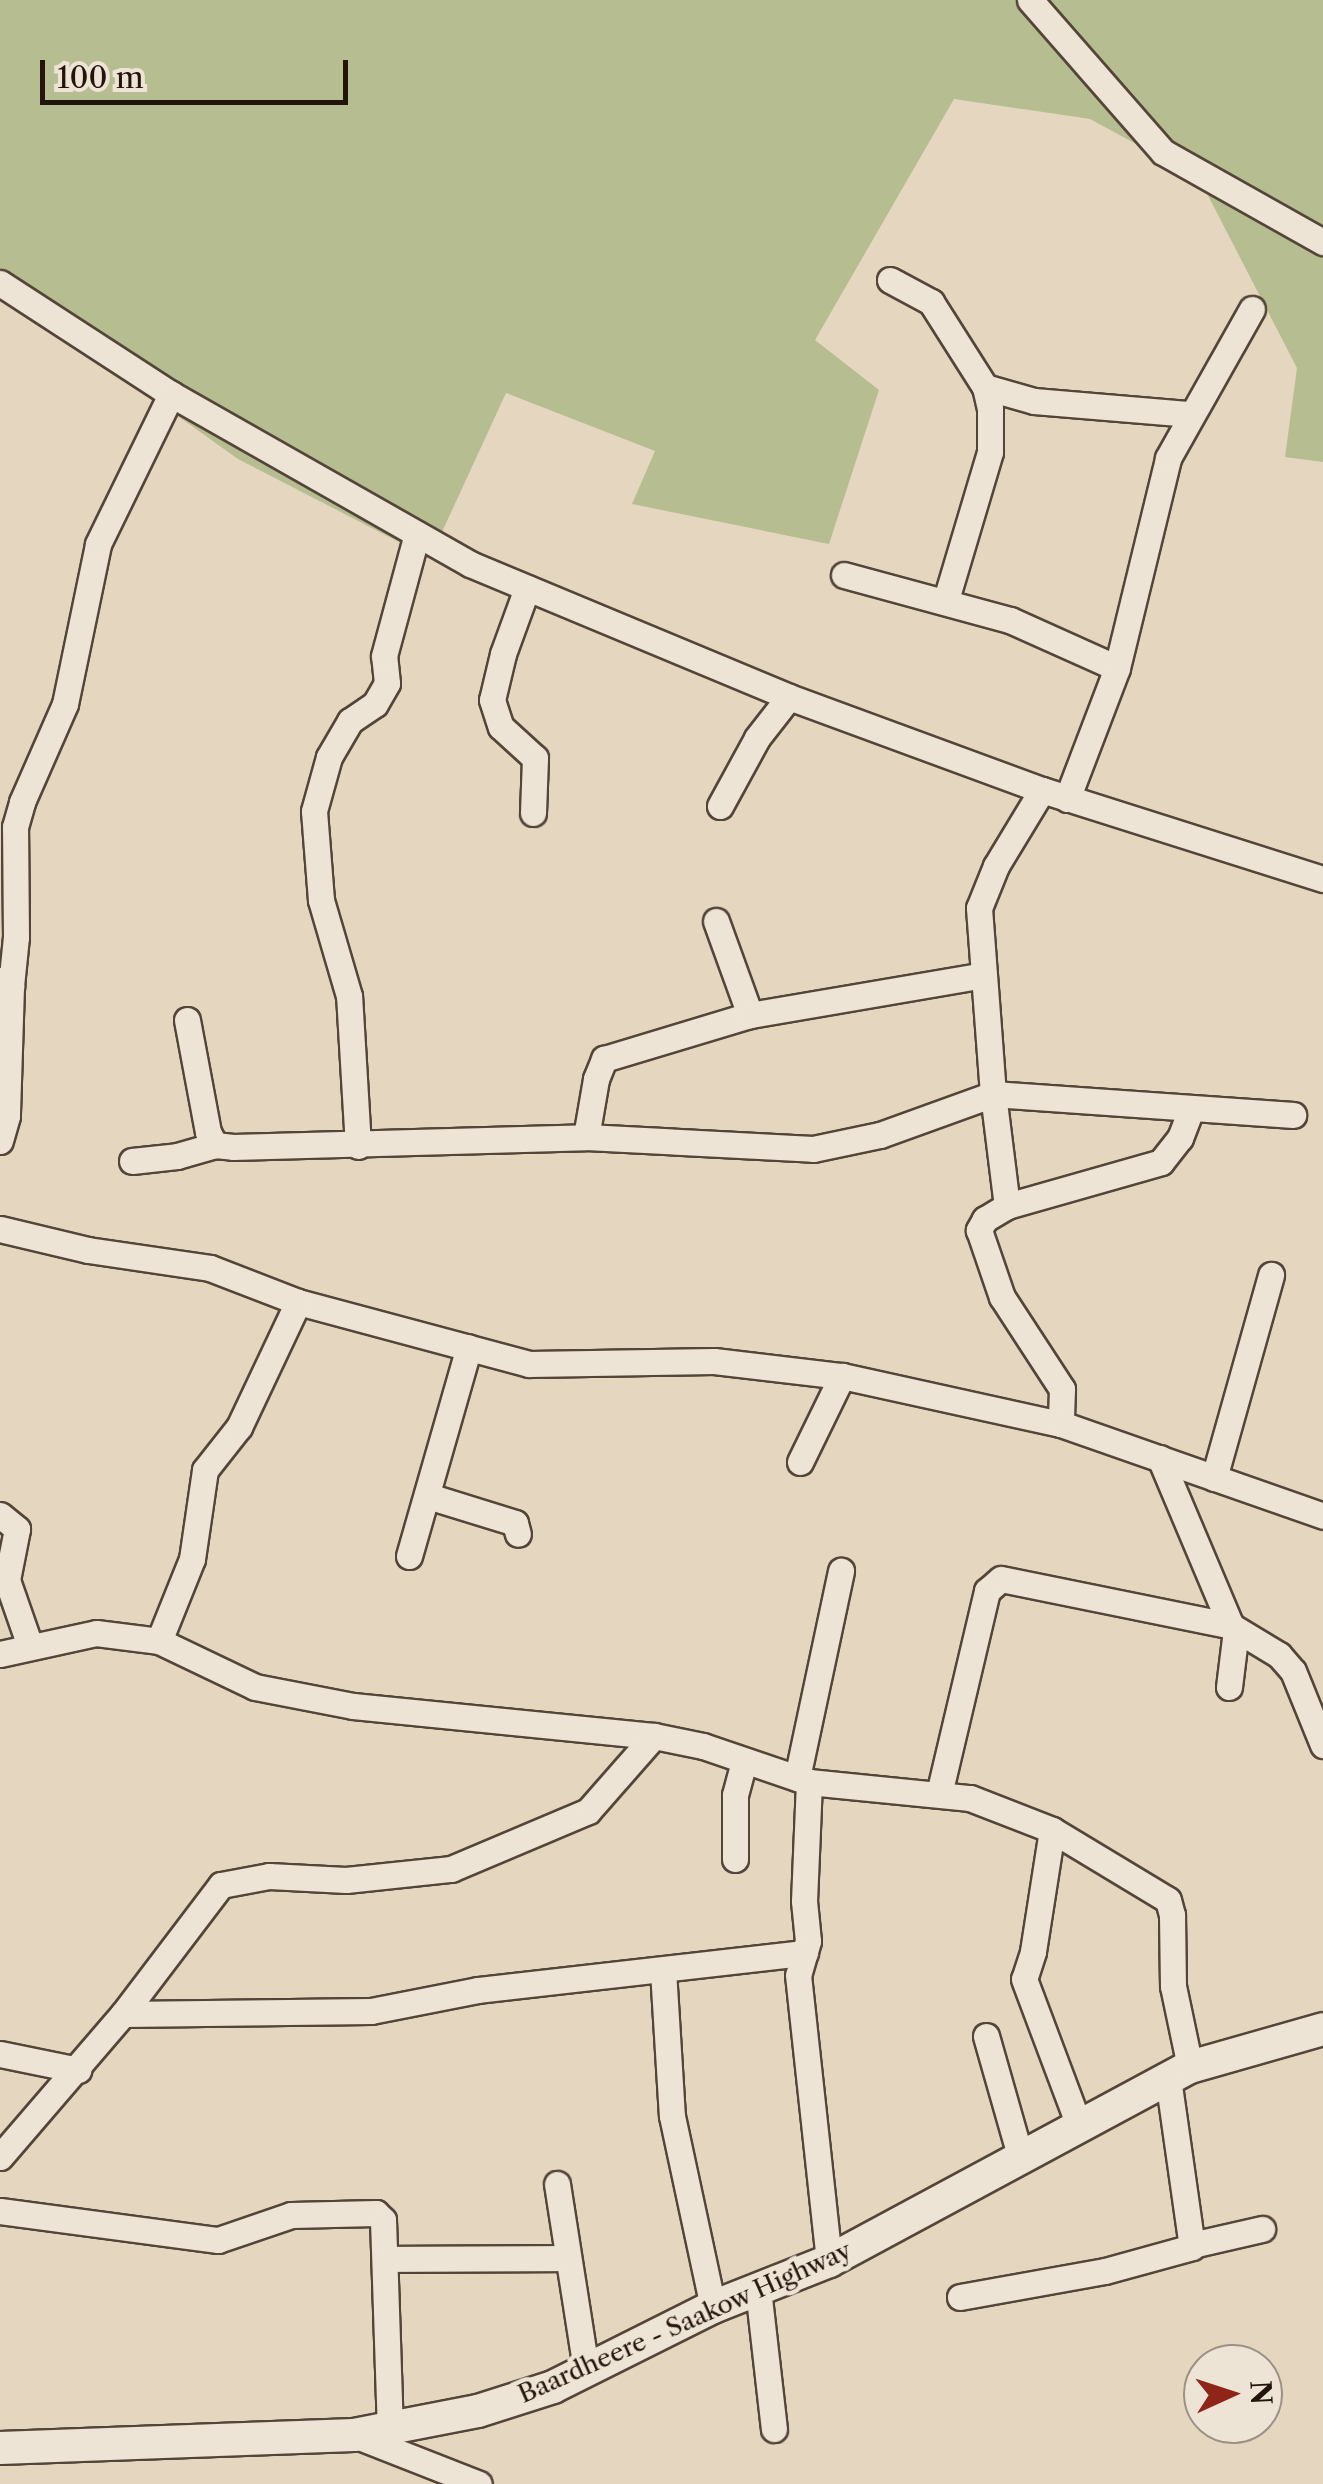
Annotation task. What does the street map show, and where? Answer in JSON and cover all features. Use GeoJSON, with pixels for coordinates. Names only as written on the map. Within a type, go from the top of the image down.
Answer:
{"type":"FeatureCollection","features":[{"type":"Feature","properties":{"kind":"main road","name":"Baardheere - Saakow Highway"},"geometry":{"type":"LineString","coordinates":[[0,2448],[354,2436],[478,2412],[553,2387],[713,2307],[829,2262],[1179,2072],[1323,2029]]}},
{"type":"Feature","properties":{"kind":"street"},"geometry":{"type":"LineString","coordinates":[[1030,0],[1163,152],[1323,242]]}},
{"type":"Feature","properties":{"kind":"street"},"geometry":{"type":"LineString","coordinates":[[890,280],[931,302],[985,386],[990,408],[990,452],[946,600]]}},
{"type":"Feature","properties":{"kind":"street"},"geometry":{"type":"LineString","coordinates":[[0,283],[170,394],[470,564],[789,697],[1067,799],[1323,878]]}},
{"type":"Feature","properties":{"kind":"street"},"geometry":{"type":"LineString","coordinates":[[1067,799],[1116,668],[1168,458],[1252,309]]}},
{"type":"Feature","properties":{"kind":"street"},"geometry":{"type":"LineString","coordinates":[[985,386],[1034,401],[1190,414]]}},
{"type":"Feature","properties":{"kind":"street"},"geometry":{"type":"LineString","coordinates":[[0,1141],[7,1116],[5,983],[16,937],[15,827],[64,704],[98,544],[170,394]]}},
{"type":"Feature","properties":{"kind":"street"},"geometry":{"type":"LineString","coordinates":[[358,1146],[349,996],[321,900],[314,811],[329,756],[350,722],[375,704],[386,684],[384,656],[417,534]]}},
{"type":"Feature","properties":{"kind":"street"},"geometry":{"type":"LineString","coordinates":[[844,575],[1010,620],[1116,668]]}},
{"type":"Feature","properties":{"kind":"street"},"geometry":{"type":"LineString","coordinates":[[527,588],[503,654],[492,700],[501,726],[535,758],[533,813]]}},
{"type":"Feature","properties":{"kind":"street"},"geometry":{"type":"LineString","coordinates":[[720,806],[756,738],[789,697]]}},
{"type":"Feature","properties":{"kind":"street"},"geometry":{"type":"LineString","coordinates":[[1007,1206],[993,1094],[979,908],[996,866],[1042,790]]}},
{"type":"Feature","properties":{"kind":"street"},"geometry":{"type":"LineString","coordinates":[[716,921],[750,1016]]}},
{"type":"Feature","properties":{"kind":"street"},"geometry":{"type":"LineString","coordinates":[[586,1137],[596,1079],[604,1058],[750,1016],[984,975]]}},
{"type":"Feature","properties":{"kind":"street"},"geometry":{"type":"LineString","coordinates":[[187,1020],[200,1103],[215,1144]]}},
{"type":"Feature","properties":{"kind":"street"},"geometry":{"type":"LineString","coordinates":[[132,1160],[177,1156],[215,1144],[358,1146],[586,1137],[813,1149],[880,1135],[993,1094],[1293,1115]]}},
{"type":"Feature","properties":{"kind":"street"},"geometry":{"type":"LineString","coordinates":[[1061,1424],[1062,1390],[1002,1297],[980,1238],[985,1218],[1007,1206],[1161,1162],[1180,1138],[1191,1109]]}},
{"type":"Feature","properties":{"kind":"street"},"geometry":{"type":"LineString","coordinates":[[0,1228],[88,1250],[210,1268],[298,1302],[530,1364],[714,1361],[842,1376],[1061,1424],[1323,1516]]}},
{"type":"Feature","properties":{"kind":"street"},"geometry":{"type":"LineString","coordinates":[[1214,1478],[1272,1276]]}},
{"type":"Feature","properties":{"kind":"street"},"geometry":{"type":"LineString","coordinates":[[159,1642],[192,1559],[205,1470],[239,1427],[298,1302]]}},
{"type":"Feature","properties":{"kind":"street"},"geometry":{"type":"LineString","coordinates":[[409,1556],[468,1347]]}},
{"type":"Feature","properties":{"kind":"street"},"geometry":{"type":"LineString","coordinates":[[800,1462],[842,1376]]}},
{"type":"Feature","properties":{"kind":"street"},"geometry":{"type":"LineString","coordinates":[[1160,1458],[1234,1628],[1230,1688]]}},
{"type":"Feature","properties":{"kind":"street"},"geometry":{"type":"LineString","coordinates":[[428,1496],[514,1523],[518,1534]]}},
{"type":"Feature","properties":{"kind":"street"},"geometry":{"type":"LineString","coordinates":[[0,1516],[17,1529],[7,1580],[30,1646]]}},
{"type":"Feature","properties":{"kind":"street"},"geometry":{"type":"LineString","coordinates":[[829,2262],[798,1975],[805,1953],[803,1780],[841,1571]]}},
{"type":"Feature","properties":{"kind":"street"},"geometry":{"type":"LineString","coordinates":[[939,1794],[988,1591],[1001,1579],[1234,1628],[1279,1655],[1293,1671],[1323,1745]]}},
{"type":"Feature","properties":{"kind":"street"},"geometry":{"type":"LineString","coordinates":[[0,1654],[96,1634],[159,1642],[256,1687],[353,1706],[654,1736],[803,1780],[970,1798],[1052,1830],[1168,1900],[1192,2245]]}},
{"type":"Feature","properties":{"kind":"street"},"geometry":{"type":"LineString","coordinates":[[0,2157],[78,2070],[221,1885],[254,1877],[346,1880],[452,1869],[588,1811],[654,1736]]}},
{"type":"Feature","properties":{"kind":"street"},"geometry":{"type":"LineString","coordinates":[[736,1858],[735,1796],[744,1761]]}},
{"type":"Feature","properties":{"kind":"street"},"geometry":{"type":"LineString","coordinates":[[1052,1830],[1032,1952],[1024,1978],[1078,2126]]}},
{"type":"Feature","properties":{"kind":"street"},"geometry":{"type":"LineString","coordinates":[[123,2014],[372,2011],[478,1990],[805,1953]]}},
{"type":"Feature","properties":{"kind":"street"},"geometry":{"type":"LineString","coordinates":[[663,1970],[672,2116],[713,2307]]}},
{"type":"Feature","properties":{"kind":"street"},"geometry":{"type":"LineString","coordinates":[[986,2036],[1021,2159]]}},
{"type":"Feature","properties":{"kind":"street"},"geometry":{"type":"LineString","coordinates":[[0,2054],[78,2070]]}},
{"type":"Feature","properties":{"kind":"street"},"geometry":{"type":"LineString","coordinates":[[558,2184],[586,2370]]}},
{"type":"Feature","properties":{"kind":"street"},"geometry":{"type":"LineString","coordinates":[[0,2211],[218,2240],[291,2216],[368,2211],[384,2220],[390,2429]]}},
{"type":"Feature","properties":{"kind":"street"},"geometry":{"type":"LineString","coordinates":[[960,2296],[1142,2263],[1192,2245],[1262,2229]]}},
{"type":"Feature","properties":{"kind":"street"},"geometry":{"type":"LineString","coordinates":[[385,2259],[567,2258]]}},
{"type":"Feature","properties":{"kind":"street"},"geometry":{"type":"LineString","coordinates":[[758,2289],[774,2429]]}},
{"type":"Feature","properties":{"kind":"street"},"geometry":{"type":"LineString","coordinates":[[354,2436],[479,2484]]}},
{"type":"Feature","properties":{"kind":"green space"},"geometry":{"type":"Polygon","coordinates":[[[0,0],[1323,0],[1323,462],[1285,457],[1297,368],[1199,178],[1090,119],[954,99],[815,340],[879,390],[829,544],[632,504],[655,451],[506,393],[430,558],[238,459],[0,289],[0,0]]]}}]}
